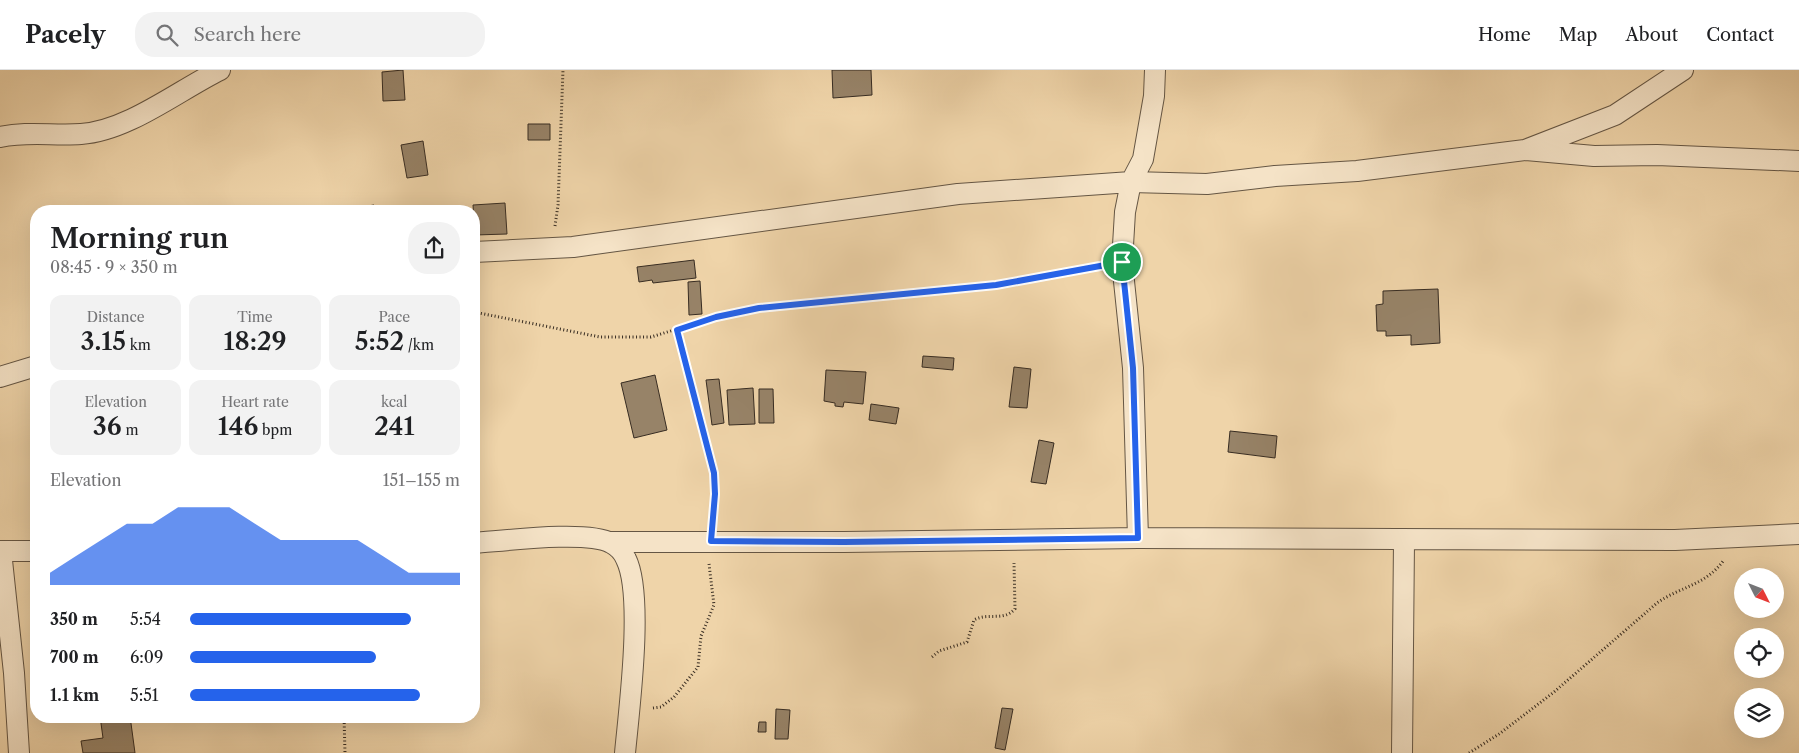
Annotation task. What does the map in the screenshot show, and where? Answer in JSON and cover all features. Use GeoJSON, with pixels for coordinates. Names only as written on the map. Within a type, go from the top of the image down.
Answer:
{"type":"FeatureCollection","features":[{"type":"Feature","properties":{"kind":"street"},"geometry":{"type":"LineString","coordinates":[[0,137],[36,132],[81,134],[106,128],[136,116],[220,70]]}},
{"type":"Feature","properties":{"kind":"street"},"geometry":{"type":"LineString","coordinates":[[1138,538],[1133,368],[1122,262],[1125,212],[1131,182],[1143,159],[1154,96],[1156,70]]}},
{"type":"Feature","properties":{"kind":"street"},"geometry":{"type":"LineString","coordinates":[[1525,150],[1616,115],[1683,70]]}},
{"type":"Feature","properties":{"kind":"street"},"geometry":{"type":"LineString","coordinates":[[480,252],[551,249],[958,194],[1131,182],[1207,184],[1275,176],[1357,171],[1525,150],[1594,156],[1657,155],[1799,160]]}},
{"type":"Feature","properties":{"kind":"street"},"geometry":{"type":"LineString","coordinates":[[0,376],[30,368]]}},
{"type":"Feature","properties":{"kind":"street"},"geometry":{"type":"LineString","coordinates":[[480,542],[585,538],[610,542],[844,542],[1138,538],[1404,541],[1675,540],[1799,534]]}},
{"type":"Feature","properties":{"kind":"street"},"geometry":{"type":"LineString","coordinates":[[1402,753],[1404,541]]}},
{"type":"Feature","properties":{"kind":"street"},"geometry":{"type":"LineString","coordinates":[[610,542],[620,549],[627,560],[632,582],[633,652],[625,753]]}},
{"type":"Feature","properties":{"kind":"street"},"geometry":{"type":"LineString","coordinates":[[19,753],[13,664],[0,551],[30,551]]}},
{"type":"Feature","properties":{"kind":"path"},"geometry":{"type":"LineString","coordinates":[[551,249],[558,205],[563,70]]}},
{"type":"Feature","properties":{"kind":"path"},"geometry":{"type":"LineString","coordinates":[[480,313],[600,336],[651,337],[716,317],[759,308],[996,285],[1122,262]]}},
{"type":"Feature","properties":{"kind":"path"},"geometry":{"type":"LineString","coordinates":[[629,706],[647,709],[661,707],[674,697],[698,667],[701,636],[714,605],[709,541],[715,494],[714,473],[677,330]]}},
{"type":"Feature","properties":{"kind":"path"},"geometry":{"type":"LineString","coordinates":[[1469,753],[1499,734],[1554,692],[1657,603],[1667,596],[1706,579],[1717,570],[1740,537]]}},
{"type":"Feature","properties":{"kind":"path"},"geometry":{"type":"LineString","coordinates":[[932,657],[939,651],[956,648],[967,642],[974,620],[979,617],[1006,616],[1014,609],[1013,540]]}},
{"type":"Feature","properties":{"kind":"path"},"geometry":{"type":"LineString","coordinates":[[344,723],[345,753]]}},
{"type":"Feature","properties":{"kind":"building"},"geometry":{"type":"Polygon","coordinates":[[[403,70],[405,100],[383,101],[382,72],[403,70]]]}},
{"type":"Feature","properties":{"kind":"building"},"geometry":{"type":"Polygon","coordinates":[[[832,70],[871,70],[872,95],[833,98],[832,70]]]}},
{"type":"Feature","properties":{"kind":"building"},"geometry":{"type":"Polygon","coordinates":[[[528,124],[550,124],[550,140],[528,140],[528,124]]]}},
{"type":"Feature","properties":{"kind":"building"},"geometry":{"type":"Polygon","coordinates":[[[423,141],[428,175],[407,178],[401,145],[423,141]]]}},
{"type":"Feature","properties":{"kind":"building"},"geometry":{"type":"Polygon","coordinates":[[[505,203],[507,234],[480,235],[480,205],[473,205],[505,203]]]}},
{"type":"Feature","properties":{"kind":"building"},"geometry":{"type":"Polygon","coordinates":[[[694,260],[696,278],[653,283],[652,280],[639,282],[637,267],[694,260]]]}},
{"type":"Feature","properties":{"kind":"building"},"geometry":{"type":"Polygon","coordinates":[[[700,281],[702,314],[689,315],[688,282],[700,281]]]}},
{"type":"Feature","properties":{"kind":"building"},"geometry":{"type":"Polygon","coordinates":[[[1438,289],[1440,343],[1411,345],[1411,335],[1386,336],[1386,331],[1377,331],[1376,305],[1383,304],[1383,291],[1438,289]]]}},
{"type":"Feature","properties":{"kind":"building"},"geometry":{"type":"Polygon","coordinates":[[[923,356],[954,358],[953,370],[922,367],[923,356]]]}},
{"type":"Feature","properties":{"kind":"building"},"geometry":{"type":"Polygon","coordinates":[[[1014,367],[1031,369],[1027,408],[1009,407],[1014,367]]]}},
{"type":"Feature","properties":{"kind":"building"},"geometry":{"type":"Polygon","coordinates":[[[826,370],[866,372],[863,404],[844,402],[843,407],[824,401],[826,370]]]}},
{"type":"Feature","properties":{"kind":"building"},"geometry":{"type":"Polygon","coordinates":[[[655,375],[667,430],[634,438],[621,383],[655,375]]]}},
{"type":"Feature","properties":{"kind":"building"},"geometry":{"type":"Polygon","coordinates":[[[719,379],[724,423],[712,425],[706,380],[719,379]]]}},
{"type":"Feature","properties":{"kind":"building"},"geometry":{"type":"Polygon","coordinates":[[[753,388],[755,424],[729,425],[727,390],[753,388]]]}},
{"type":"Feature","properties":{"kind":"building"},"geometry":{"type":"Polygon","coordinates":[[[759,389],[773,389],[774,423],[759,423],[759,389]]]}},
{"type":"Feature","properties":{"kind":"building"},"geometry":{"type":"Polygon","coordinates":[[[871,404],[899,408],[896,424],[869,420],[871,404]]]}},
{"type":"Feature","properties":{"kind":"building"},"geometry":{"type":"Polygon","coordinates":[[[1230,431],[1277,436],[1275,458],[1228,452],[1230,431]]]}},
{"type":"Feature","properties":{"kind":"building"},"geometry":{"type":"Polygon","coordinates":[[[1039,440],[1054,443],[1046,484],[1031,482],[1039,440]]]}},
{"type":"Feature","properties":{"kind":"building"},"geometry":{"type":"Polygon","coordinates":[[[1002,708],[1013,709],[1005,750],[995,748],[1002,708]]]}},
{"type":"Feature","properties":{"kind":"building"},"geometry":{"type":"Polygon","coordinates":[[[776,709],[790,710],[788,739],[775,739],[776,709]]]}},
{"type":"Feature","properties":{"kind":"building"},"geometry":{"type":"Polygon","coordinates":[[[759,722],[766,722],[766,732],[758,732],[759,722]]]}},
{"type":"Feature","properties":{"kind":"building"},"geometry":{"type":"Polygon","coordinates":[[[101,723],[131,723],[135,753],[83,753],[81,741],[103,738],[101,723]]]}},
{"type":"Feature","properties":{"kind":"route"},"geometry":{"type":"LineString","coordinates":[[1122,262],[1133,368],[1138,538],[844,542],[711,541],[715,494],[714,473],[677,330],[716,317],[759,308],[797,306],[996,285],[1122,262]]}}]}
